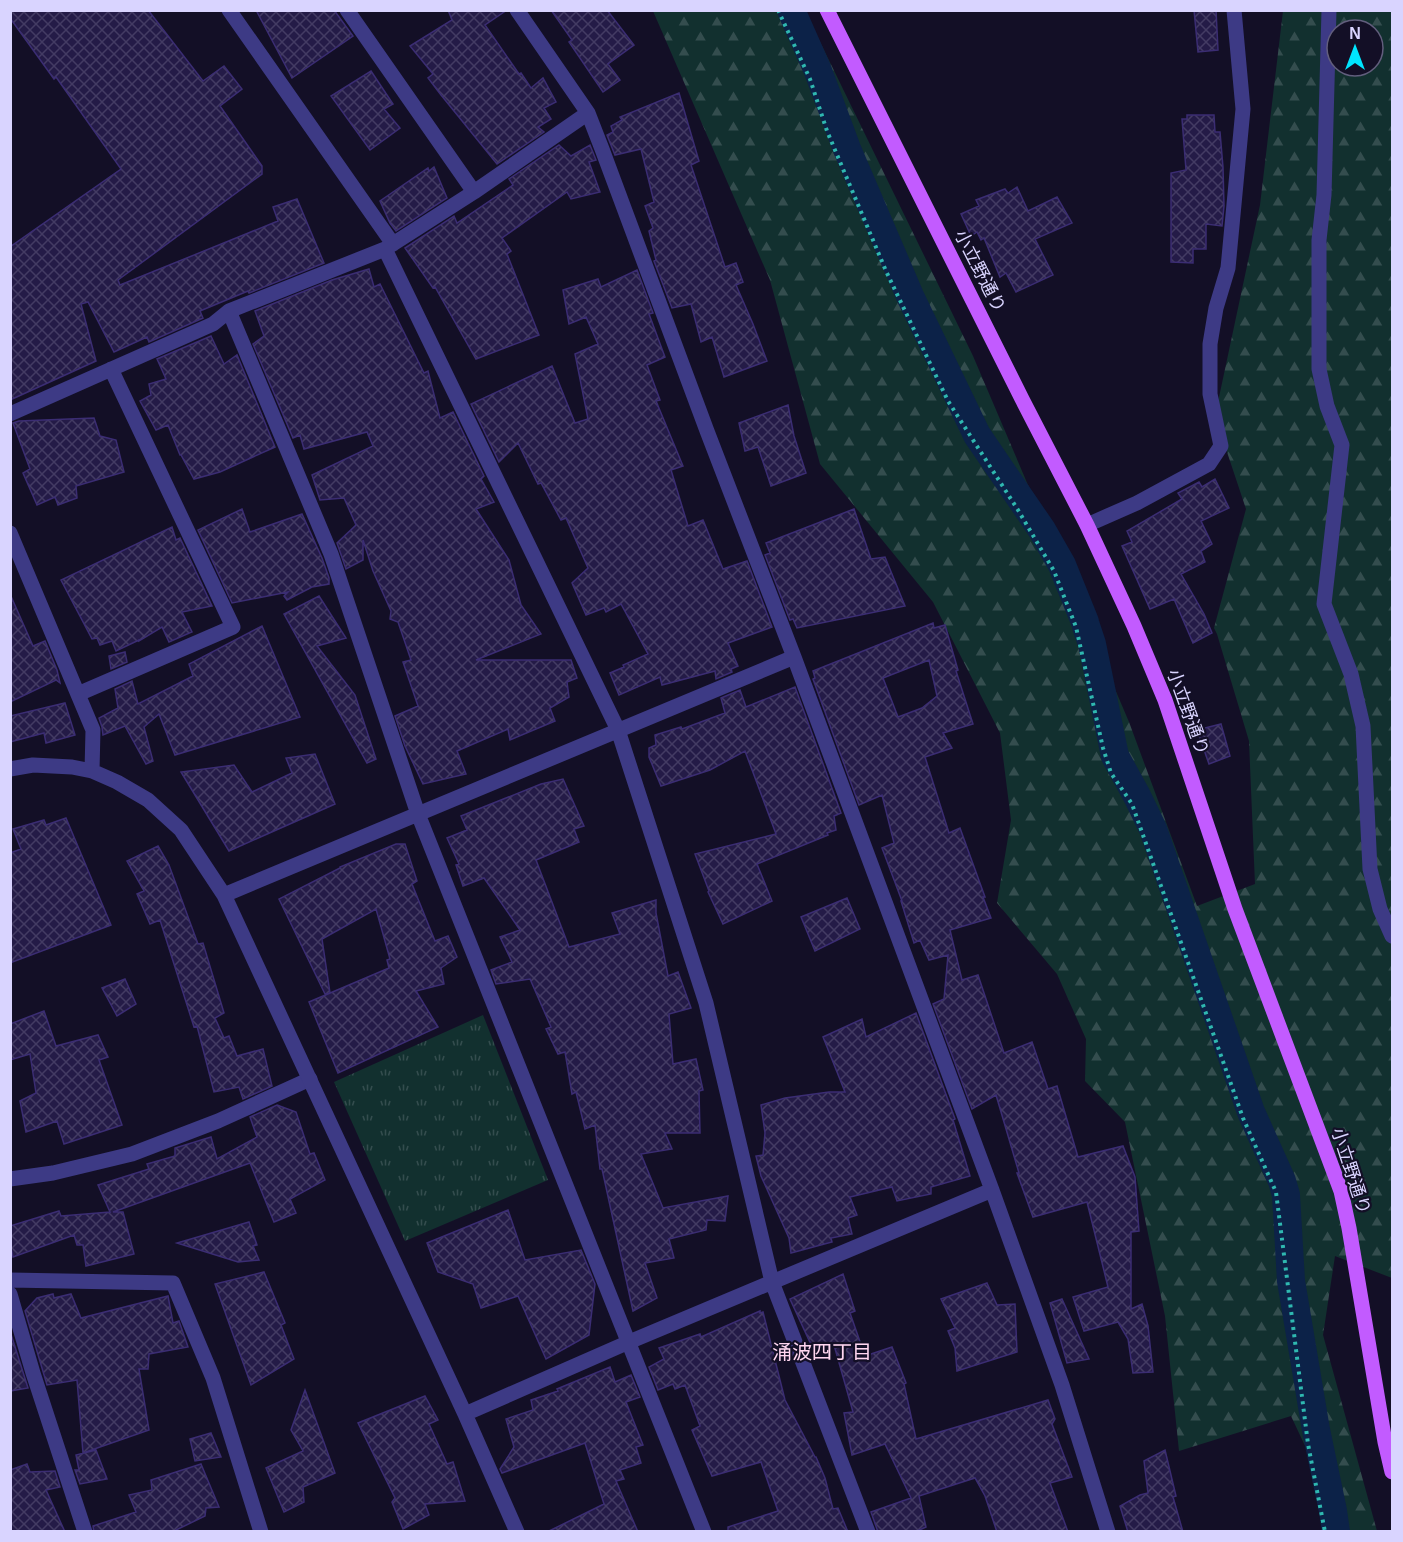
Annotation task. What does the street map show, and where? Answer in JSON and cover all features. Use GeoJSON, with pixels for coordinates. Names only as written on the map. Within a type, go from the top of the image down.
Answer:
{"type":"FeatureCollection","features":[{"type":"Feature","properties":{"kind":"main road","name":"小立野通り"},"geometry":{"type":"LineString","coordinates":[[827,10],[1087,525],[1134,626],[1164,700],[1235,909],[1341,1191],[1392,1472]]}},
{"type":"Feature","properties":{"kind":"street"},"geometry":{"type":"LineString","coordinates":[[229,10],[389,247],[618,730],[706,1004],[772,1282],[868,1532]]}},
{"type":"Feature","properties":{"kind":"street"},"geometry":{"type":"LineString","coordinates":[[347,10],[474,192]]}},
{"type":"Feature","properties":{"kind":"street"},"geometry":{"type":"LineString","coordinates":[[517,10],[588,113],[794,657],[992,1190],[1062,1385],[1108,1532]]}},
{"type":"Feature","properties":{"kind":"street"},"geometry":{"type":"LineString","coordinates":[[1087,525],[1137,503],[1209,464],[1221,446],[1210,394],[1210,344],[1215,308],[1228,268],[1243,109],[1234,10]]}},
{"type":"Feature","properties":{"kind":"street"},"geometry":{"type":"LineString","coordinates":[[1329,10],[1324,195],[1319,240],[1319,369],[1327,406],[1342,445],[1324,604],[1351,674],[1363,726],[1370,868],[1380,909],[1392,936]]}},
{"type":"Feature","properties":{"kind":"street"},"geometry":{"type":"LineString","coordinates":[[10,414],[213,324],[229,311],[389,247],[474,192],[588,113]]}},
{"type":"Feature","properties":{"kind":"street"},"geometry":{"type":"LineString","coordinates":[[229,311],[331,554],[417,814],[704,1532]]}},
{"type":"Feature","properties":{"kind":"street"},"geometry":{"type":"LineString","coordinates":[[78,694],[233,627],[111,369]]}},
{"type":"Feature","properties":{"kind":"street"},"geometry":{"type":"LineString","coordinates":[[10,533],[93,730],[92,771]]}},
{"type":"Feature","properties":{"kind":"street"},"geometry":{"type":"LineString","coordinates":[[224,895],[794,657]]}},
{"type":"Feature","properties":{"kind":"street"},"geometry":{"type":"LineString","coordinates":[[10,769],[33,765],[72,767],[92,771],[148,800],[181,830],[224,895],[465,1414],[517,1532]]}},
{"type":"Feature","properties":{"kind":"street"},"geometry":{"type":"LineString","coordinates":[[10,1179],[53,1173],[132,1154],[218,1121],[310,1079]]}},
{"type":"Feature","properties":{"kind":"street"},"geometry":{"type":"LineString","coordinates":[[465,1414],[629,1342],[992,1190]]}},
{"type":"Feature","properties":{"kind":"street"},"geometry":{"type":"LineString","coordinates":[[10,1280],[173,1283],[213,1378],[261,1532]]}},
{"type":"Feature","properties":{"kind":"street"},"geometry":{"type":"LineString","coordinates":[[10,1294],[33,1373],[85,1532]]}},
{"type":"Feature","properties":{"kind":"path"},"geometry":{"type":"LineString","coordinates":[[778,10],[810,79],[827,131],[886,271],[948,400],[1054,571],[1076,627],[1103,748],[1111,773],[1132,804],[1243,1118],[1276,1192],[1308,1444],[1325,1532]]}},
{"type":"Feature","properties":{"kind":"green space"},"geometry":{"type":"Polygon","coordinates":[[[653,11],[805,11],[973,356],[1129,722],[1197,906],[1255,884],[1249,741],[1214,628],[1246,509],[1215,416],[1260,205],[1283,11],[1392,11],[1392,1278],[1335,1256],[1323,1335],[1377,1531],[1345,1531],[1291,1416],[1179,1451],[1165,1316],[1125,1122],[1085,1081],[1086,1039],[1057,974],[997,903],[1011,820],[1000,733],[933,602],[820,464],[770,280],[653,11]]]}},
{"type":"Feature","properties":{"kind":"green space"},"geometry":{"type":"Polygon","coordinates":[[[483,1015],[548,1180],[405,1241],[334,1082],[483,1015]]]}},
{"type":"Feature","properties":{"kind":"building"},"geometry":{"type":"Polygon","coordinates":[[[10,10],[148,10],[203,81],[224,66],[242,89],[220,106],[262,166],[262,174],[118,280],[120,285],[278,221],[273,207],[297,199],[324,263],[200,311],[203,318],[149,342],[147,337],[114,352],[88,302],[81,304],[96,361],[10,400],[10,247],[121,169],[56,77],[54,79],[10,18],[10,10]]]}},
{"type":"Feature","properties":{"kind":"building"},"geometry":{"type":"Polygon","coordinates":[[[256,10],[334,10],[353,36],[292,78],[256,10]]]}},
{"type":"Feature","properties":{"kind":"building"},"geometry":{"type":"Polygon","coordinates":[[[448,10],[507,10],[485,25],[531,88],[543,78],[556,102],[544,108],[551,119],[538,127],[544,132],[497,164],[428,78],[433,74],[410,46],[452,20],[448,10]]]}},
{"type":"Feature","properties":{"kind":"building"},"geometry":{"type":"Polygon","coordinates":[[[551,10],[607,10],[634,45],[608,64],[620,80],[603,92],[569,42],[572,40],[551,10]]]}},
{"type":"Feature","properties":{"kind":"building"},"geometry":{"type":"Polygon","coordinates":[[[1194,10],[1216,10],[1218,50],[1198,52],[1194,10]]]}},
{"type":"Feature","properties":{"kind":"building"},"geometry":{"type":"Polygon","coordinates":[[[371,71],[393,104],[384,109],[400,128],[370,150],[331,96],[371,71]]]}},
{"type":"Feature","properties":{"kind":"building"},"geometry":{"type":"Polygon","coordinates":[[[679,93],[699,161],[691,165],[725,267],[736,263],[743,282],[736,285],[767,361],[724,377],[712,337],[701,342],[691,304],[672,308],[654,261],[656,260],[649,231],[653,228],[645,206],[654,202],[641,149],[615,155],[607,135],[613,132],[611,126],[622,120],[620,117],[679,93]]]}},
{"type":"Feature","properties":{"kind":"building"},"geometry":{"type":"Polygon","coordinates":[[[1187,115],[1214,115],[1215,132],[1220,132],[1223,167],[1222,226],[1206,224],[1206,249],[1193,249],[1193,263],[1171,262],[1171,173],[1186,170],[1182,119],[1187,119],[1187,115]]]}},
{"type":"Feature","properties":{"kind":"building"},"geometry":{"type":"Polygon","coordinates":[[[559,145],[571,156],[590,145],[596,160],[589,162],[600,192],[571,199],[567,192],[502,238],[511,251],[507,254],[539,335],[476,359],[435,287],[433,288],[405,248],[454,216],[457,223],[513,185],[509,179],[559,145]]]}},
{"type":"Feature","properties":{"kind":"building"},"geometry":{"type":"Polygon","coordinates":[[[434,167],[447,198],[396,231],[380,201],[428,168],[429,171],[434,167]]]}},
{"type":"Feature","properties":{"kind":"building"},"geometry":{"type":"Polygon","coordinates":[[[1017,187],[1028,211],[1057,197],[1072,223],[1035,239],[1053,275],[1016,292],[1006,273],[1000,277],[984,238],[981,240],[977,232],[971,236],[961,214],[979,206],[976,200],[1005,189],[1008,193],[1017,187]]]}},
{"type":"Feature","properties":{"kind":"building"},"geometry":{"type":"Polygon","coordinates":[[[369,269],[374,287],[380,284],[424,373],[428,371],[440,418],[453,412],[484,476],[481,479],[494,502],[476,509],[509,560],[521,605],[541,634],[476,660],[571,660],[577,678],[567,682],[569,697],[550,708],[555,721],[510,740],[508,729],[457,751],[466,774],[423,784],[405,746],[395,716],[418,706],[403,662],[411,660],[398,622],[390,619],[391,611],[373,571],[363,540],[363,560],[346,569],[337,543],[356,525],[344,498],[320,500],[312,475],[373,446],[367,432],[304,449],[300,435],[293,438],[253,344],[264,336],[255,311],[332,280],[369,269]]]}},
{"type":"Feature","properties":{"kind":"building"},"geometry":{"type":"Polygon","coordinates":[[[637,270],[653,313],[649,314],[665,357],[647,365],[660,400],[656,401],[683,466],[671,470],[688,526],[703,520],[723,569],[747,561],[772,627],[728,643],[738,666],[731,669],[732,672],[716,679],[715,671],[662,685],[660,677],[619,695],[610,673],[648,654],[621,604],[606,612],[604,608],[586,615],[572,583],[588,568],[566,518],[561,520],[541,483],[538,484],[518,443],[499,462],[471,404],[552,366],[575,423],[588,419],[575,354],[598,344],[586,317],[569,324],[563,290],[598,279],[601,287],[637,270]]]}},
{"type":"Feature","properties":{"kind":"building"},"geometry":{"type":"Polygon","coordinates":[[[211,336],[224,364],[237,355],[275,447],[220,472],[194,479],[180,455],[168,425],[156,430],[140,401],[151,395],[149,384],[166,379],[157,359],[211,336]]]}},
{"type":"Feature","properties":{"kind":"building"},"geometry":{"type":"Polygon","coordinates":[[[788,405],[794,436],[806,473],[771,486],[758,447],[745,451],[739,423],[788,405]]]}},
{"type":"Feature","properties":{"kind":"building"},"geometry":{"type":"Polygon","coordinates":[[[94,418],[100,436],[116,440],[124,472],[76,486],[77,498],[58,505],[55,497],[37,505],[23,473],[30,469],[13,423],[94,418]]]}},
{"type":"Feature","properties":{"kind":"building"},"geometry":{"type":"Polygon","coordinates":[[[1215,479],[1229,508],[1201,521],[1212,544],[1201,551],[1205,562],[1181,574],[1212,633],[1193,643],[1174,599],[1150,609],[1122,546],[1132,542],[1127,531],[1182,499],[1178,493],[1199,482],[1202,487],[1215,479]]]}},
{"type":"Feature","properties":{"kind":"building"},"geometry":{"type":"Polygon","coordinates":[[[242,509],[250,532],[302,514],[322,558],[329,584],[312,587],[287,600],[284,596],[288,592],[232,603],[198,530],[242,509]]]}},
{"type":"Feature","properties":{"kind":"building"},"geometry":{"type":"Polygon","coordinates":[[[854,509],[871,559],[885,557],[905,606],[797,628],[793,619],[790,620],[765,555],[770,553],[766,543],[854,509]]]}},
{"type":"Feature","properties":{"kind":"building"},"geometry":{"type":"Polygon","coordinates":[[[172,527],[176,540],[180,538],[212,606],[182,612],[192,632],[169,642],[162,627],[116,651],[112,641],[100,645],[97,638],[92,639],[61,580],[172,527]]]}},
{"type":"Feature","properties":{"kind":"building"},"geometry":{"type":"Polygon","coordinates":[[[10,594],[33,646],[45,641],[60,683],[56,680],[10,702],[10,594]]]}},
{"type":"Feature","properties":{"kind":"building"},"geometry":{"type":"Polygon","coordinates":[[[319,596],[346,638],[317,646],[355,695],[376,759],[367,763],[284,614],[319,596]]]}},
{"type":"Feature","properties":{"kind":"building"},"geometry":{"type":"Polygon","coordinates":[[[933,623],[934,628],[945,625],[958,670],[956,671],[973,724],[943,733],[952,748],[925,757],[949,833],[960,828],[991,918],[950,930],[962,980],[978,975],[1004,1053],[1032,1042],[1048,1089],[1057,1086],[1078,1157],[1123,1146],[1135,1177],[1139,1231],[1131,1232],[1131,1309],[1142,1304],[1148,1326],[1153,1372],[1133,1373],[1128,1339],[1118,1322],[1084,1331],[1073,1297],[1108,1287],[1087,1202],[1033,1217],[1017,1173],[1019,1173],[996,1095],[972,1109],[933,1004],[944,999],[948,955],[929,960],[920,940],[914,943],[902,901],[882,848],[894,843],[882,795],[859,805],[813,679],[815,678],[813,671],[933,623]],[[929,660],[883,678],[898,717],[922,708],[937,696],[929,660]]]}},
{"type":"Feature","properties":{"kind":"building"},"geometry":{"type":"Polygon","coordinates":[[[262,626],[300,717],[175,755],[159,714],[144,727],[153,761],[146,764],[125,726],[103,735],[99,718],[118,708],[115,689],[132,681],[138,704],[193,676],[189,664],[262,626]]]}},
{"type":"Feature","properties":{"kind":"building"},"geometry":{"type":"Polygon","coordinates":[[[125,652],[127,662],[111,669],[109,656],[125,652]]]}},
{"type":"Feature","properties":{"kind":"building"},"geometry":{"type":"Polygon","coordinates":[[[795,687],[841,813],[834,816],[836,830],[757,864],[772,901],[723,924],[708,892],[695,854],[776,834],[745,751],[710,770],[661,786],[649,757],[649,748],[656,745],[655,735],[681,727],[682,729],[725,713],[721,698],[740,690],[746,707],[795,687]]]}},
{"type":"Feature","properties":{"kind":"building"},"geometry":{"type":"Polygon","coordinates":[[[65,703],[75,735],[46,743],[44,733],[10,742],[10,716],[65,703]]]}},
{"type":"Feature","properties":{"kind":"building"},"geometry":{"type":"Polygon","coordinates":[[[1221,724],[1230,756],[1209,764],[1197,730],[1221,724]]]}},
{"type":"Feature","properties":{"kind":"building"},"geometry":{"type":"Polygon","coordinates":[[[315,754],[335,804],[229,851],[181,772],[234,765],[252,792],[292,773],[286,758],[315,754]]]}},
{"type":"Feature","properties":{"kind":"building"},"geometry":{"type":"Polygon","coordinates":[[[563,779],[584,826],[574,829],[579,842],[536,860],[569,947],[620,934],[612,913],[656,900],[656,913],[668,976],[678,972],[691,1008],[669,1014],[673,1064],[696,1059],[703,1090],[699,1091],[700,1133],[665,1133],[672,1149],[641,1154],[663,1208],[728,1196],[725,1221],[707,1220],[706,1230],[669,1239],[674,1258],[645,1263],[657,1298],[633,1311],[602,1169],[600,1169],[595,1125],[585,1129],[576,1092],[572,1094],[565,1052],[558,1054],[546,1029],[551,1027],[530,979],[496,984],[491,970],[512,962],[500,937],[520,930],[484,878],[463,886],[456,865],[459,864],[447,838],[467,830],[461,816],[541,784],[563,779]]]}},
{"type":"Feature","properties":{"kind":"building"},"geometry":{"type":"Polygon","coordinates":[[[66,818],[111,925],[10,963],[10,853],[21,849],[13,829],[44,820],[46,825],[66,818]]]}},
{"type":"Feature","properties":{"kind":"building"},"geometry":{"type":"Polygon","coordinates":[[[396,844],[405,844],[417,881],[412,884],[435,941],[448,936],[457,957],[441,968],[444,984],[416,991],[438,1027],[338,1073],[309,1002],[389,968],[387,960],[390,959],[376,909],[322,939],[330,993],[325,994],[279,899],[340,867],[396,844]]]}},
{"type":"Feature","properties":{"kind":"building"},"geometry":{"type":"Polygon","coordinates":[[[158,846],[169,865],[198,944],[203,943],[224,1013],[215,1018],[224,1038],[229,1036],[237,1056],[263,1049],[272,1086],[243,1099],[239,1087],[214,1092],[197,1026],[194,1027],[160,920],[150,924],[137,894],[144,891],[127,861],[158,846]]]}},
{"type":"Feature","properties":{"kind":"building"},"geometry":{"type":"Polygon","coordinates":[[[847,898],[860,929],[815,951],[801,917],[847,898]]]}},
{"type":"Feature","properties":{"kind":"building"},"geometry":{"type":"Polygon","coordinates":[[[125,979],[136,1004],[117,1016],[102,988],[125,979]]]}},
{"type":"Feature","properties":{"kind":"building"},"geometry":{"type":"Polygon","coordinates":[[[44,1011],[56,1046],[98,1035],[108,1057],[99,1060],[122,1125],[64,1144],[57,1121],[26,1132],[20,1101],[36,1093],[30,1054],[10,1060],[10,1024],[44,1011]]]}},
{"type":"Feature","properties":{"kind":"building"},"geometry":{"type":"Polygon","coordinates":[[[916,1013],[955,1119],[953,1120],[970,1176],[931,1187],[931,1194],[897,1201],[892,1187],[850,1197],[857,1215],[848,1218],[852,1234],[831,1238],[832,1242],[791,1253],[789,1238],[761,1176],[756,1156],[763,1155],[765,1133],[761,1105],[785,1098],[845,1092],[823,1037],[862,1019],[866,1037],[916,1013]]]}},
{"type":"Feature","properties":{"kind":"building"},"geometry":{"type":"Polygon","coordinates":[[[277,1105],[296,1112],[310,1154],[314,1153],[325,1180],[290,1199],[296,1213],[274,1222],[250,1163],[113,1212],[123,1212],[134,1254],[86,1266],[83,1245],[77,1245],[74,1235],[13,1257],[10,1226],[59,1211],[61,1216],[110,1212],[98,1185],[149,1169],[147,1164],[175,1156],[175,1148],[211,1137],[217,1159],[257,1137],[250,1117],[277,1105]]]}},
{"type":"Feature","properties":{"kind":"building"},"geometry":{"type":"Polygon","coordinates":[[[508,1210],[525,1260],[581,1250],[595,1284],[589,1335],[546,1359],[518,1296],[481,1308],[473,1284],[438,1272],[427,1243],[508,1210]]]}},
{"type":"Feature","properties":{"kind":"building"},"geometry":{"type":"Polygon","coordinates":[[[249,1222],[257,1245],[253,1246],[259,1260],[238,1262],[177,1243],[249,1222]]]}},
{"type":"Feature","properties":{"kind":"building"},"geometry":{"type":"Polygon","coordinates":[[[264,1272],[285,1323],[281,1325],[294,1359],[251,1385],[215,1284],[264,1272]]]}},
{"type":"Feature","properties":{"kind":"building"},"geometry":{"type":"Polygon","coordinates":[[[843,1274],[855,1311],[850,1313],[865,1356],[892,1347],[906,1383],[904,1384],[916,1439],[1048,1400],[1055,1419],[1052,1424],[1072,1477],[1050,1483],[1068,1532],[997,1532],[985,1496],[975,1478],[919,1496],[926,1527],[915,1532],[878,1532],[871,1512],[911,1498],[885,1444],[852,1455],[844,1413],[853,1412],[834,1345],[814,1351],[790,1299],[843,1274]]]}},
{"type":"Feature","properties":{"kind":"building"},"geometry":{"type":"Polygon","coordinates":[[[987,1283],[997,1305],[1015,1304],[1017,1352],[957,1371],[955,1348],[948,1331],[955,1328],[941,1299],[987,1283]]]}},
{"type":"Feature","properties":{"kind":"building"},"geometry":{"type":"Polygon","coordinates":[[[53,1294],[54,1298],[71,1294],[81,1318],[168,1296],[173,1323],[179,1321],[188,1347],[149,1354],[148,1369],[139,1369],[149,1430],[83,1453],[77,1380],[47,1385],[25,1311],[37,1298],[53,1294]]]}},
{"type":"Feature","properties":{"kind":"building"},"geometry":{"type":"Polygon","coordinates":[[[1062,1299],[1089,1359],[1067,1363],[1050,1303],[1062,1299]]]}},
{"type":"Feature","properties":{"kind":"building"},"geometry":{"type":"Polygon","coordinates":[[[760,1311],[760,1313],[763,1312],[785,1400],[816,1457],[825,1478],[833,1509],[838,1508],[848,1532],[728,1532],[728,1527],[778,1511],[761,1462],[712,1476],[692,1430],[700,1426],[685,1385],[675,1389],[673,1384],[658,1390],[649,1367],[664,1359],[659,1348],[700,1334],[701,1337],[760,1311]]]}},
{"type":"Feature","properties":{"kind":"building"},"geometry":{"type":"Polygon","coordinates":[[[10,1331],[28,1388],[10,1391],[10,1331]]]}},
{"type":"Feature","properties":{"kind":"building"},"geometry":{"type":"Polygon","coordinates":[[[610,1367],[615,1382],[631,1375],[640,1397],[626,1402],[643,1445],[636,1447],[641,1463],[620,1470],[624,1479],[616,1481],[638,1532],[547,1532],[604,1504],[585,1443],[502,1473],[500,1469],[514,1447],[506,1419],[533,1410],[531,1400],[558,1391],[557,1389],[610,1367]]]}},
{"type":"Feature","properties":{"kind":"building"},"geometry":{"type":"Polygon","coordinates":[[[305,1390],[335,1473],[303,1487],[304,1502],[284,1512],[266,1468],[303,1451],[291,1430],[305,1390]]]}},
{"type":"Feature","properties":{"kind":"building"},"geometry":{"type":"Polygon","coordinates":[[[425,1396],[438,1420],[429,1424],[447,1464],[453,1462],[465,1501],[425,1504],[429,1515],[403,1529],[392,1502],[395,1498],[358,1423],[425,1396]]]}},
{"type":"Feature","properties":{"kind":"building"},"geometry":{"type":"Polygon","coordinates":[[[211,1433],[221,1457],[195,1461],[190,1439],[211,1433]]]}},
{"type":"Feature","properties":{"kind":"building"},"geometry":{"type":"Polygon","coordinates":[[[96,1450],[107,1479],[80,1484],[75,1470],[79,1470],[76,1455],[96,1450]]]}},
{"type":"Feature","properties":{"kind":"building"},"geometry":{"type":"Polygon","coordinates":[[[1165,1450],[1176,1496],[1173,1497],[1183,1532],[1128,1532],[1120,1506],[1148,1493],[1144,1461],[1165,1450]]]}},
{"type":"Feature","properties":{"kind":"building"},"geometry":{"type":"Polygon","coordinates":[[[27,1464],[30,1472],[55,1471],[60,1487],[46,1490],[65,1532],[10,1532],[10,1470],[27,1464]]]}},
{"type":"Feature","properties":{"kind":"building"},"geometry":{"type":"Polygon","coordinates":[[[201,1464],[219,1507],[206,1508],[205,1516],[172,1532],[94,1532],[93,1526],[136,1512],[129,1495],[152,1490],[151,1480],[201,1464]]]}},
{"type":"Feature","properties":{"kind":"waterway"},"geometry":{"type":"LineString","coordinates":[[791,10],[910,296],[977,435],[1042,530],[1062,565],[1085,622]]}},
{"type":"Feature","properties":{"kind":"waterway"},"geometry":{"type":"LineString","coordinates":[[1086,626],[1092,644],[1115,756],[1153,829],[1251,1112],[1286,1195],[1291,1281],[1336,1532]]}},
{"type":"Feature","properties":{"kind":"district","name":"涌波四丁目"},"geometry":{"type":"Point","coordinates":[822,1352]}}]}
